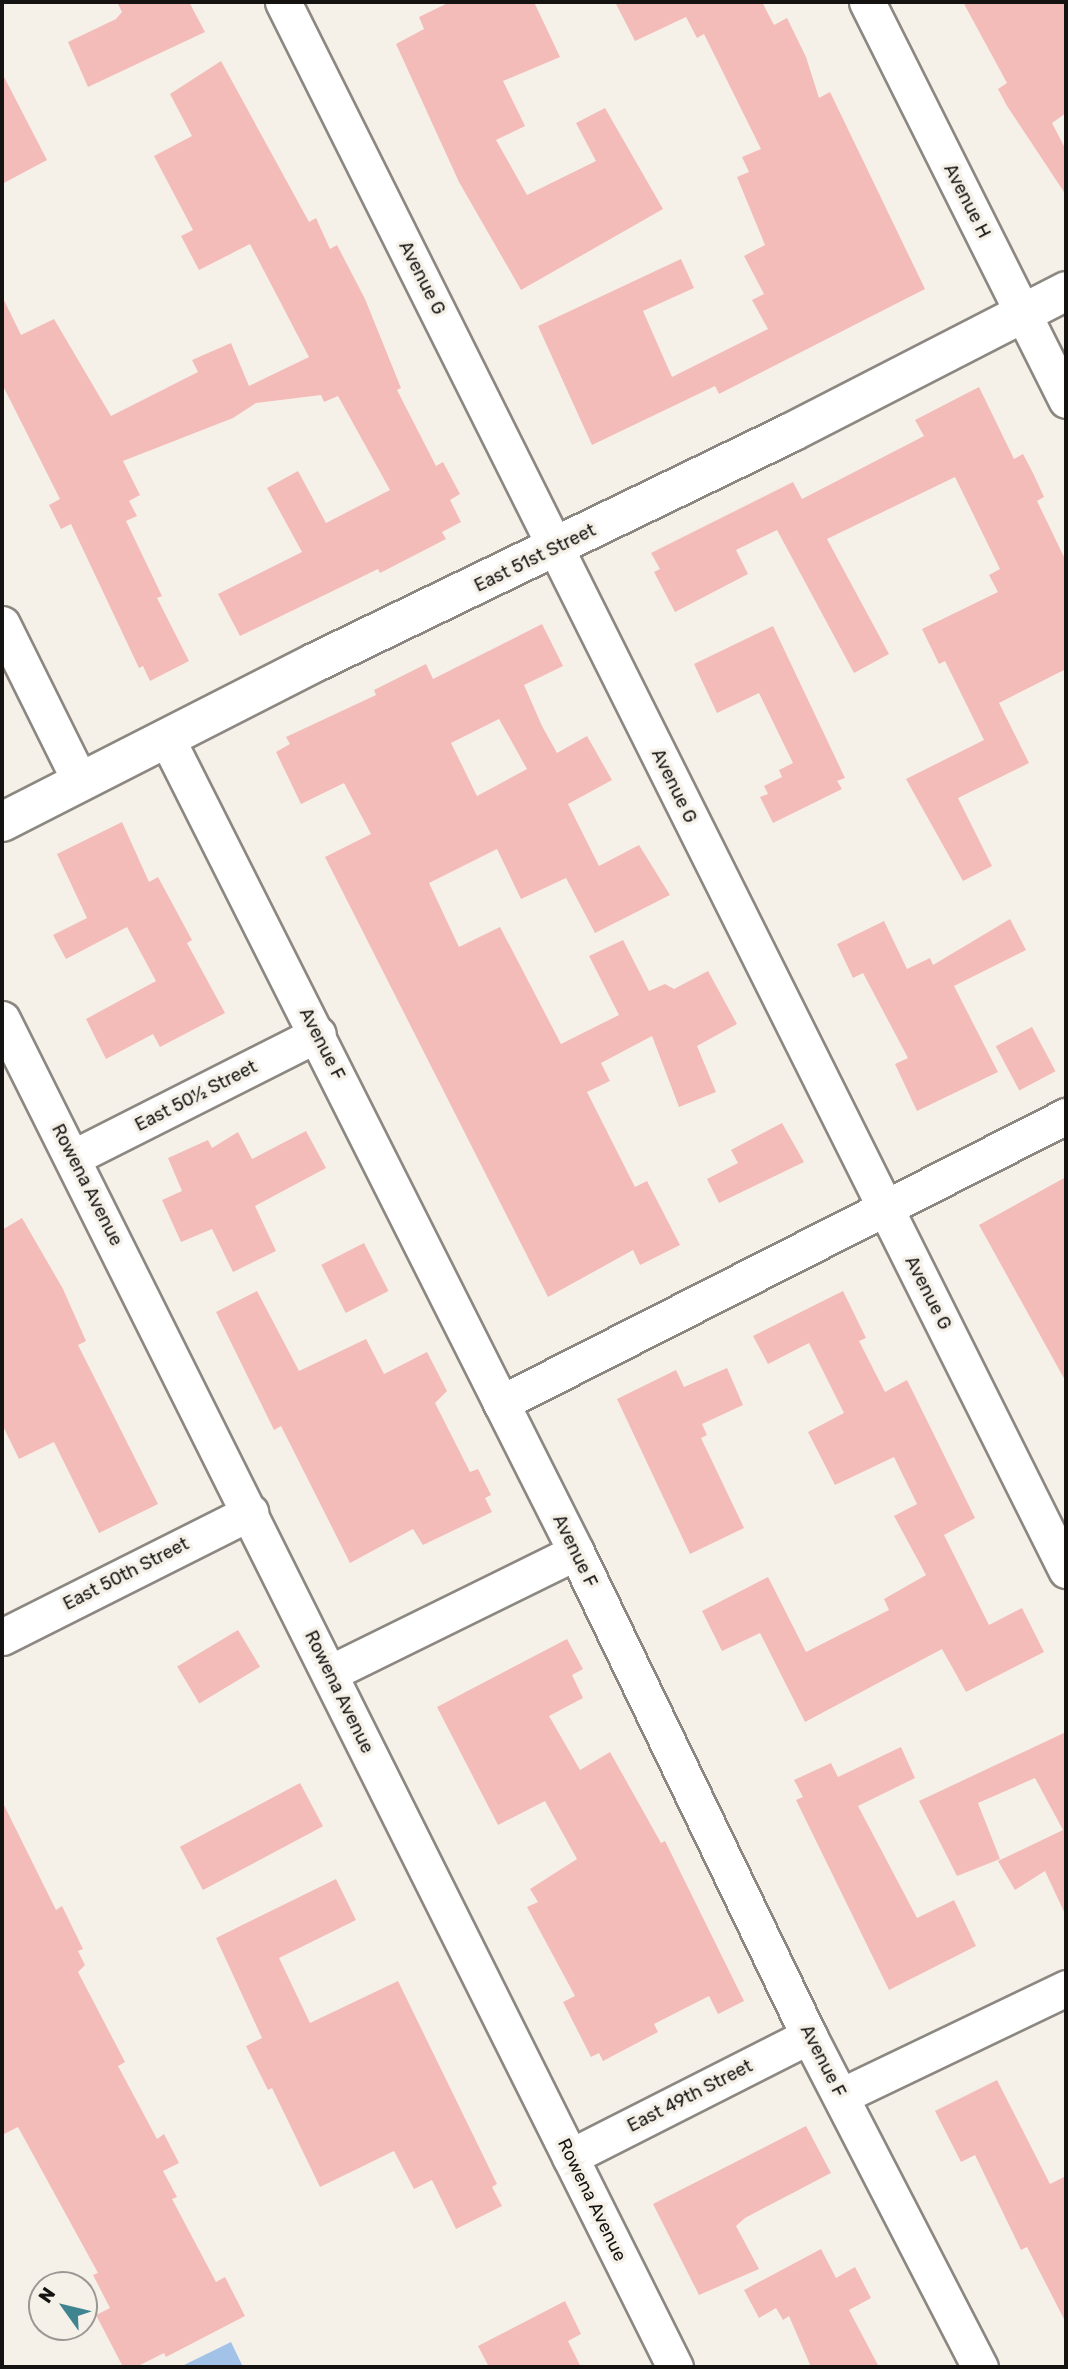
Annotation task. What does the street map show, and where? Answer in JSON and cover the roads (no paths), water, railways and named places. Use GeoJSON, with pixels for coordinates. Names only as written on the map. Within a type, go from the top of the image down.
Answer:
{"type":"FeatureCollection","features":[{"type":"Feature","properties":{"kind":"main road","name":"East 51st Street"},"geometry":{"type":"LineString","coordinates":[[2,822],[166,737],[557,548],[1066,291]]}},
{"type":"Feature","properties":{"kind":"street","name":"Avenue G"},"geometry":{"type":"LineString","coordinates":[[283,2],[1066,1570]]}},
{"type":"Feature","properties":{"kind":"street","name":"Avenue H"},"geometry":{"type":"LineString","coordinates":[[867,2],[1066,400]]}},
{"type":"Feature","properties":{"kind":"street"},"geometry":{"type":"LineString","coordinates":[[2,624],[80,781]]}},
{"type":"Feature","properties":{"kind":"street","name":"Avenue F"},"geometry":{"type":"LineString","coordinates":[[166,737],[318,1034],[576,1552],[809,2036],[980,2367]]}},
{"type":"Feature","properties":{"kind":"street","name":"Rowena Avenue"},"geometry":{"type":"LineString","coordinates":[[2,1019],[74,1157],[675,2367]]}},
{"type":"Feature","properties":{"kind":"street","name":"East 50½ Street"},"geometry":{"type":"LineString","coordinates":[[74,1157],[318,1034]]}},
{"type":"Feature","properties":{"kind":"street"},"geometry":{"type":"LineString","coordinates":[[501,1403],[884,1206],[1066,1116]]}},
{"type":"Feature","properties":{"kind":"street","name":"East 50th Street"},"geometry":{"type":"LineString","coordinates":[[2,1637],[250,1512]]}},
{"type":"Feature","properties":{"kind":"street"},"geometry":{"type":"LineString","coordinates":[[330,1673],[576,1552]]}},
{"type":"Feature","properties":{"kind":"street"},"geometry":{"type":"LineString","coordinates":[[841,2096],[1066,1988]]}},
{"type":"Feature","properties":{"kind":"street","name":"East 49th Street"},"geometry":{"type":"LineString","coordinates":[[570,2157],[809,2036]]}},
{"type":"Feature","properties":{"kind":"water"},"geometry":{"type":"Polygon","coordinates":[[[231,2342],[243,2367],[180,2367],[231,2342]]]}}]}
